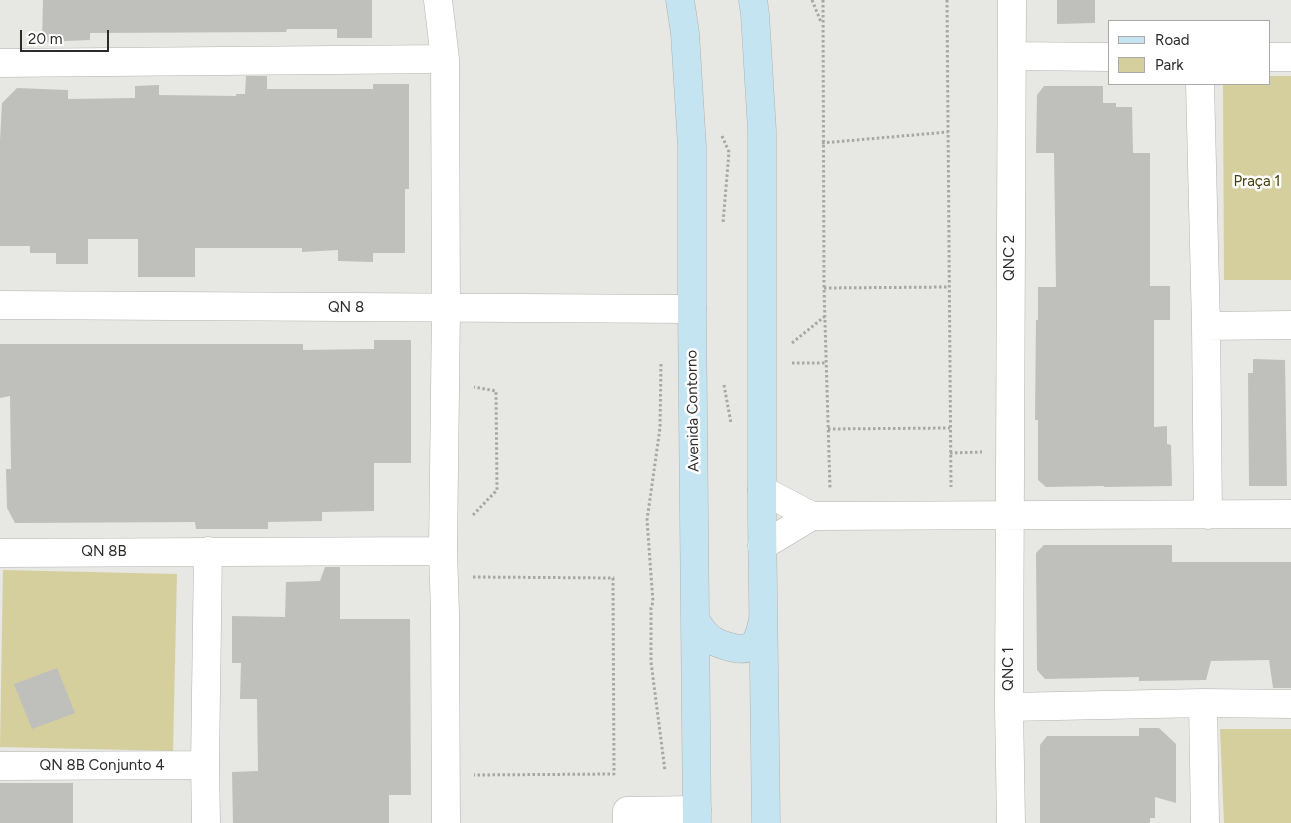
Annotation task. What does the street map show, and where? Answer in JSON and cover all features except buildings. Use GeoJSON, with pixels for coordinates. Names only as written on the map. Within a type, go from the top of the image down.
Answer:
{"type":"FeatureCollection","features":[{"type":"Feature","properties":{"kind":"main road","name":"Avenida Contorno"},"geometry":{"type":"LineString","coordinates":[[680,0],[685,33],[692,147],[696,621],[689,814]]}},
{"type":"Feature","properties":{"kind":"main road"},"geometry":{"type":"LineString","coordinates":[[753,0],[762,131],[762,546],[766,823]]}},
{"type":"Feature","properties":{"kind":"main road"},"geometry":{"type":"LineString","coordinates":[[696,621],[711,639],[724,646],[744,649],[751,647],[757,640],[763,618]]}},
{"type":"Feature","properties":{"kind":"street"},"geometry":{"type":"LineString","coordinates":[[438,0],[445,59],[446,308],[443,551],[446,614],[446,823]]}},
{"type":"Feature","properties":{"kind":"street","name":"QNC 2"},"geometry":{"type":"LineString","coordinates":[[1009,516],[1012,0]]}},
{"type":"Feature","properties":{"kind":"street"},"geometry":{"type":"LineString","coordinates":[[1012,56],[1108,57]]}},
{"type":"Feature","properties":{"kind":"street"},"geometry":{"type":"LineString","coordinates":[[1271,57],[1291,57]]}},
{"type":"Feature","properties":{"kind":"street"},"geometry":{"type":"LineString","coordinates":[[0,62],[445,59]]}},
{"type":"Feature","properties":{"kind":"street"},"geometry":{"type":"LineString","coordinates":[[1200,85],[1206,326],[1208,515]]}},
{"type":"Feature","properties":{"kind":"street","name":"QN 8"},"geometry":{"type":"LineString","coordinates":[[0,305],[692,309]]}},
{"type":"Feature","properties":{"kind":"street"},"geometry":{"type":"LineString","coordinates":[[1206,326],[1291,326]]}},
{"type":"Feature","properties":{"kind":"street"},"geometry":{"type":"LineString","coordinates":[[762,490],[822,516],[1291,514]]}},
{"type":"Feature","properties":{"kind":"street"},"geometry":{"type":"LineString","coordinates":[[762,546],[822,516]]}},
{"type":"Feature","properties":{"kind":"street","name":"QNC 1"},"geometry":{"type":"LineString","coordinates":[[1009,516],[1008,707],[1011,823]]}},
{"type":"Feature","properties":{"kind":"street"},"geometry":{"type":"LineString","coordinates":[[206,823],[208,551]]}},
{"type":"Feature","properties":{"kind":"street","name":"QN 8B"},"geometry":{"type":"LineString","coordinates":[[0,552],[443,551]]}},
{"type":"Feature","properties":{"kind":"street"},"geometry":{"type":"LineString","coordinates":[[1008,707],[1203,703],[1291,704]]}},
{"type":"Feature","properties":{"kind":"street"},"geometry":{"type":"LineString","coordinates":[[1203,703],[1205,823]]}},
{"type":"Feature","properties":{"kind":"street","name":"QN 8B Conjunto 4"},"geometry":{"type":"LineString","coordinates":[[0,766],[205,765]]}},
{"type":"Feature","properties":{"kind":"street"},"geometry":{"type":"LineString","coordinates":[[627,823],[627,811],[689,814]]}},
{"type":"Feature","properties":{"kind":"path"},"geometry":{"type":"LineString","coordinates":[[812,0],[823,24]]}},
{"type":"Feature","properties":{"kind":"path"},"geometry":{"type":"LineString","coordinates":[[822,516],[828,429],[822,143],[823,0]]}},
{"type":"Feature","properties":{"kind":"path"},"geometry":{"type":"LineString","coordinates":[[947,0],[950,480],[955,516]]}},
{"type":"Feature","properties":{"kind":"path"},"geometry":{"type":"LineString","coordinates":[[822,143],[948,132]]}},
{"type":"Feature","properties":{"kind":"path"},"geometry":{"type":"LineString","coordinates":[[824,288],[948,287]]}},
{"type":"Feature","properties":{"kind":"path"},"geometry":{"type":"LineString","coordinates":[[786,346],[825,317]]}},
{"type":"Feature","properties":{"kind":"path"},"geometry":{"type":"LineString","coordinates":[[661,356],[660,428],[647,520],[653,602],[651,608],[651,662],[689,814]]}},
{"type":"Feature","properties":{"kind":"path"},"geometry":{"type":"LineString","coordinates":[[786,364],[826,363]]}},
{"type":"Feature","properties":{"kind":"path"},"geometry":{"type":"LineString","coordinates":[[467,521],[497,490],[496,391],[468,386]]}},
{"type":"Feature","properties":{"kind":"path"},"geometry":{"type":"LineString","coordinates":[[828,429],[950,428]]}},
{"type":"Feature","properties":{"kind":"path"},"geometry":{"type":"LineString","coordinates":[[468,775],[614,774],[613,578],[472,577],[470,584]]}},
{"type":"Feature","properties":{"kind":"green space","name":"Praça 1"},"geometry":{"type":"Polygon","coordinates":[[[1271,76],[1291,76],[1291,280],[1224,280],[1223,85],[1271,85],[1271,76]]]}},
{"type":"Feature","properties":{"kind":"green space"},"geometry":{"type":"Polygon","coordinates":[[[3,570],[177,574],[173,751],[0,747],[3,570]]]}},
{"type":"Feature","properties":{"kind":"green space"},"geometry":{"type":"Polygon","coordinates":[[[1220,729],[1291,729],[1291,823],[1224,823],[1220,729]]]}}]}
